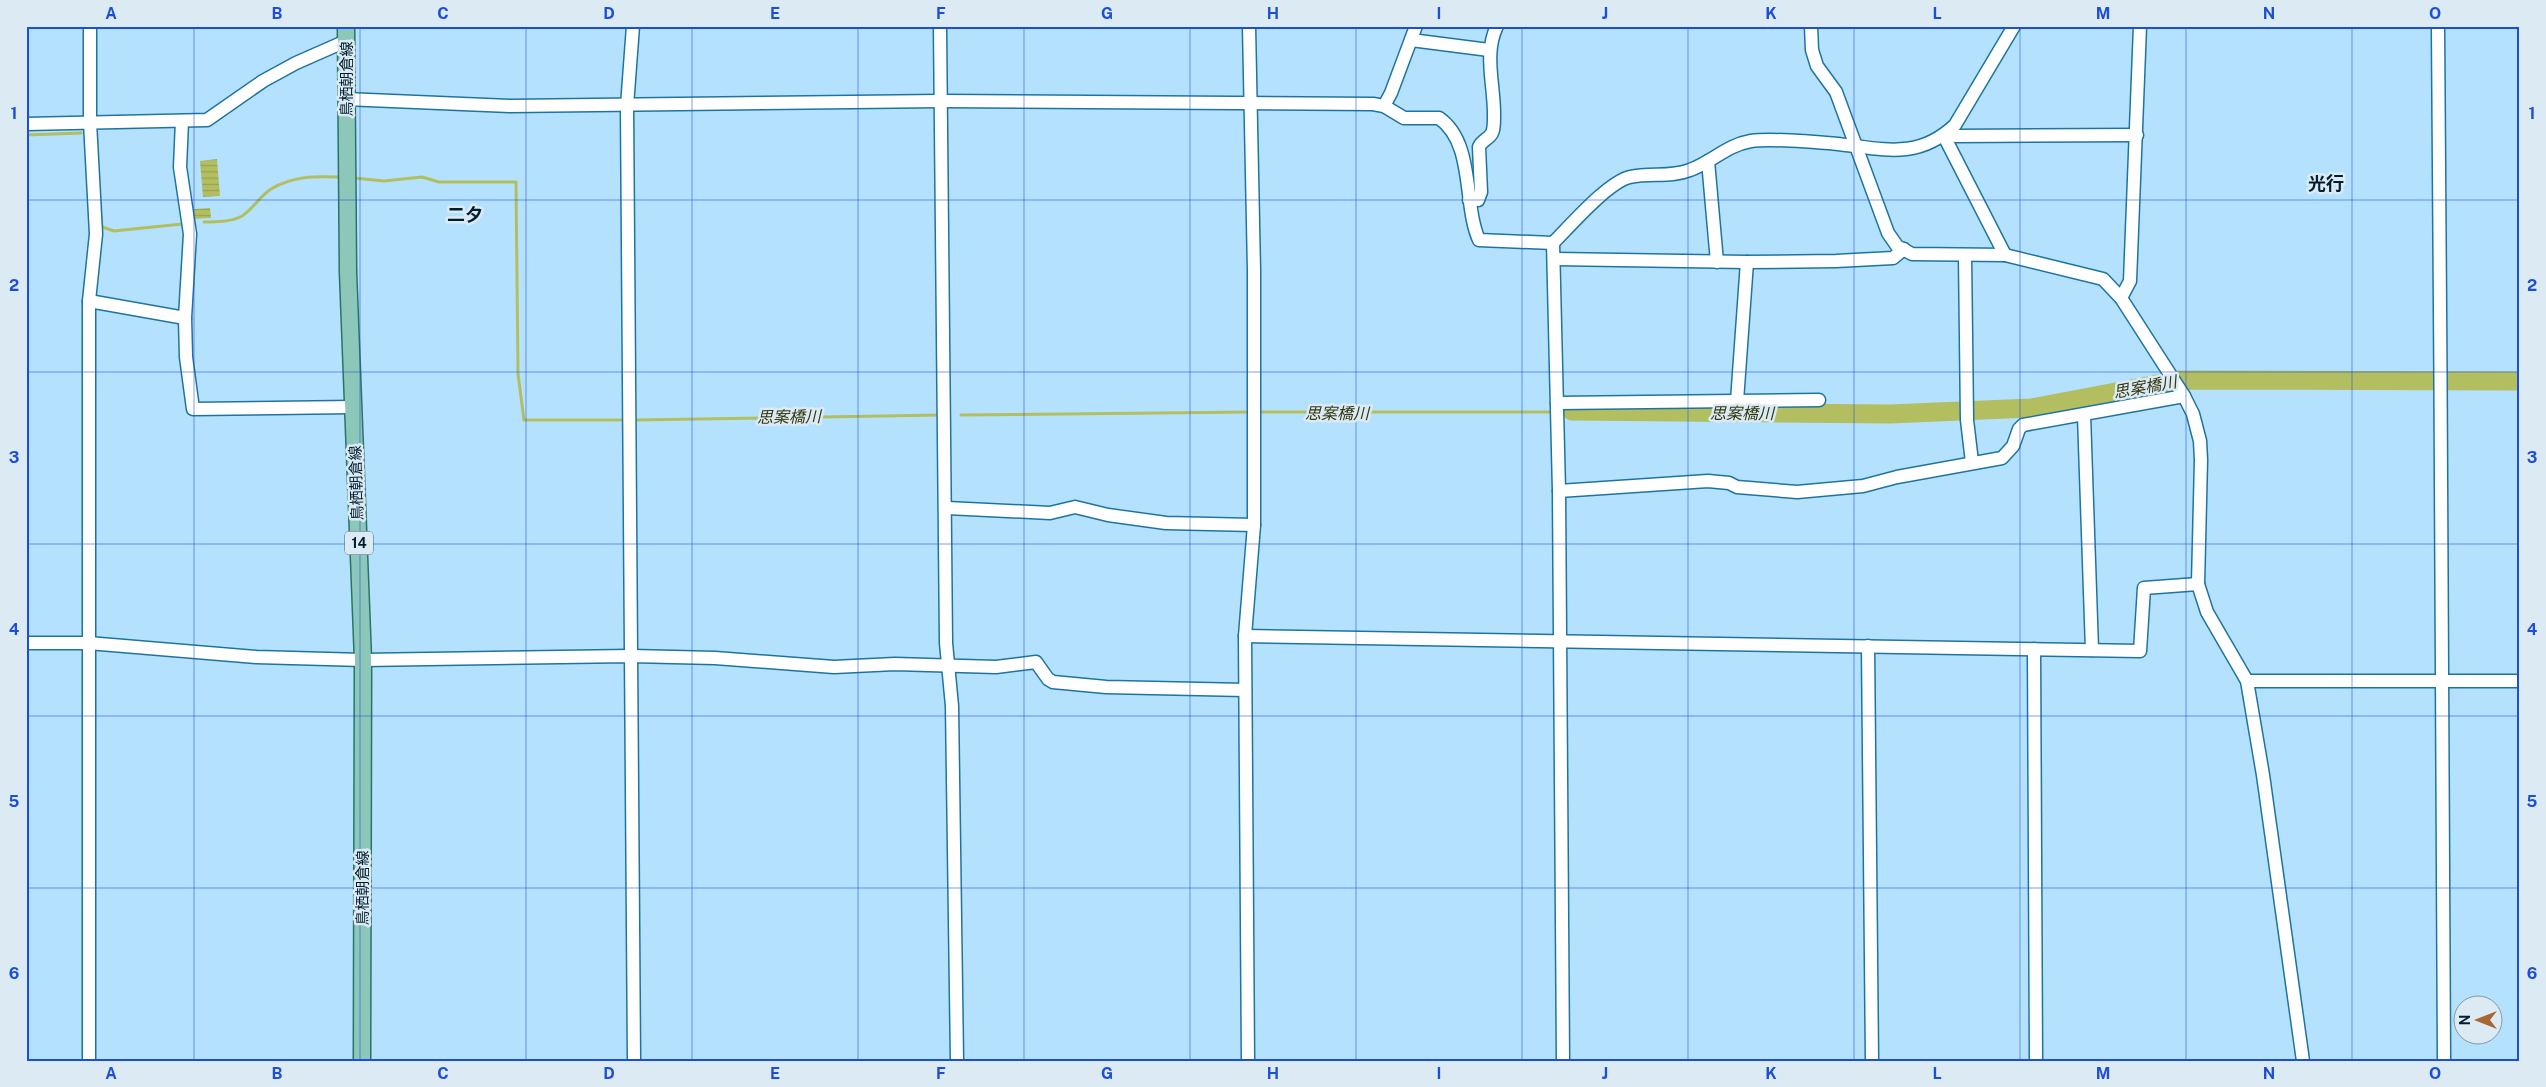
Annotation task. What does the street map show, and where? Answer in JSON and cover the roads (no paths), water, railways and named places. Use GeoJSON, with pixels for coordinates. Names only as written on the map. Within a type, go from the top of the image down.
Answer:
{"type":"FeatureCollection","features":[{"type":"Feature","properties":{"kind":"main road","name":"鳥栖朝倉線"},"geometry":{"type":"LineString","coordinates":[[346,34],[345,99],[348,272],[363,660],[362,1061]]}},
{"type":"Feature","properties":{"kind":"street"},"geometry":{"type":"LineString","coordinates":[[89,1061],[89,301],[96,234],[90,122],[90,26]]}},
{"type":"Feature","properties":{"kind":"street"},"geometry":{"type":"LineString","coordinates":[[633,26],[628,106],[634,1061]]}},
{"type":"Feature","properties":{"kind":"street"},"geometry":{"type":"LineString","coordinates":[[940,26],[948,664],[952,706],[957,1061]]}},
{"type":"Feature","properties":{"kind":"street"},"geometry":{"type":"LineString","coordinates":[[1248,1061],[1245,636],[1254,525],[1254,271],[1249,26]]}},
{"type":"Feature","properties":{"kind":"street"},"geometry":{"type":"LineString","coordinates":[[1384,106],[1391,93],[1416,26]]}},
{"type":"Feature","properties":{"kind":"street"},"geometry":{"type":"LineString","coordinates":[[1469,200],[1478,200],[1481,192],[1479,147],[1481,141],[1492,133],[1494,126],[1490,50],[1491,40],[1497,26]]}},
{"type":"Feature","properties":{"kind":"street"},"geometry":{"type":"LineString","coordinates":[[1811,26],[1812,50],[1817,66],[1836,92],[1888,233],[1897,246],[1912,254],[2005,255],[2103,279],[2121,298],[2169,371],[2193,414],[2200,441],[2198,584],[2206,612],[2247,681],[2263,775],[2303,1061]]}},
{"type":"Feature","properties":{"kind":"street"},"geometry":{"type":"LineString","coordinates":[[345,99],[510,106],[942,101],[1384,106],[1404,118],[1428,117],[1439,118],[1443,121],[1458,143],[1466,170],[1470,214],[1476,224],[1479,240],[1553,243],[1616,182],[1631,176],[1670,176],[1690,170],[1729,147],[1752,141],[1892,151],[1909,150],[1945,134],[1955,125],[2014,26]]}},
{"type":"Feature","properties":{"kind":"street"},"geometry":{"type":"LineString","coordinates":[[2121,298],[2130,281],[2140,26]]}},
{"type":"Feature","properties":{"kind":"street"},"geometry":{"type":"LineString","coordinates":[[2438,26],[2444,681],[2444,1061]]}},
{"type":"Feature","properties":{"kind":"street"},"geometry":{"type":"LineString","coordinates":[[26,124],[207,120],[217,115],[263,81],[346,34]]}},
{"type":"Feature","properties":{"kind":"street"},"geometry":{"type":"LineString","coordinates":[[1411,40],[1490,50]]}},
{"type":"Feature","properties":{"kind":"street"},"geometry":{"type":"LineString","coordinates":[[182,121],[180,167],[190,234],[185,318],[186,357],[194,409],[354,407]]}},
{"type":"Feature","properties":{"kind":"street"},"geometry":{"type":"LineString","coordinates":[[1945,134],[1955,136],[2137,135]]}},
{"type":"Feature","properties":{"kind":"street"},"geometry":{"type":"LineString","coordinates":[[1945,134],[2005,255]]}},
{"type":"Feature","properties":{"kind":"street"},"geometry":{"type":"LineString","coordinates":[[1708,161],[1717,262]]}},
{"type":"Feature","properties":{"kind":"street"},"geometry":{"type":"LineString","coordinates":[[1553,243],[1555,259],[1557,409],[1563,1061]]}},
{"type":"Feature","properties":{"kind":"street"},"geometry":{"type":"LineString","coordinates":[[1555,259],[1717,262],[1878,260],[1893,258],[1904,249]]}},
{"type":"Feature","properties":{"kind":"street"},"geometry":{"type":"LineString","coordinates":[[1966,255],[1966,402],[1972,462]]}},
{"type":"Feature","properties":{"kind":"street"},"geometry":{"type":"LineString","coordinates":[[1737,401],[1747,262]]}},
{"type":"Feature","properties":{"kind":"street"},"geometry":{"type":"LineString","coordinates":[[89,301],[185,318]]}},
{"type":"Feature","properties":{"kind":"street"},"geometry":{"type":"LineString","coordinates":[[1558,491],[1708,481],[1729,483],[1738,487],[1798,492],[1863,486],[1972,462],[2002,458],[2013,446],[2019,429],[2023,425],[2184,396]]}},
{"type":"Feature","properties":{"kind":"street"},"geometry":{"type":"LineString","coordinates":[[1557,409],[1737,401],[1819,400]]}},
{"type":"Feature","properties":{"kind":"street"},"geometry":{"type":"LineString","coordinates":[[2084,415],[2092,650]]}},
{"type":"Feature","properties":{"kind":"street"},"geometry":{"type":"LineString","coordinates":[[947,508],[1050,513],[1075,507],[1121,518],[1166,523],[1254,525]]}},
{"type":"Feature","properties":{"kind":"street"},"geometry":{"type":"LineString","coordinates":[[1245,636],[2140,651],[2144,588],[2198,584]]}},
{"type":"Feature","properties":{"kind":"street"},"geometry":{"type":"LineString","coordinates":[[26,642],[88,643],[256,657],[363,660],[631,656],[715,658],[834,667],[948,664],[996,667],[1036,662],[1048,679],[1053,682],[1106,687],[1245,690]]}},
{"type":"Feature","properties":{"kind":"street"},"geometry":{"type":"LineString","coordinates":[[1868,646],[1872,1061]]}},
{"type":"Feature","properties":{"kind":"street"},"geometry":{"type":"LineString","coordinates":[[2034,649],[2036,1061]]}},
{"type":"Feature","properties":{"kind":"street"},"geometry":{"type":"LineString","coordinates":[[2247,681],[2520,681]]}},
{"type":"Feature","properties":{"kind":"waterway"},"geometry":{"type":"LineString","coordinates":[[26,135],[81,133]]}},
{"type":"Feature","properties":{"kind":"waterway"},"geometry":{"type":"LineString","coordinates":[[204,222],[228,221],[238,218],[250,210],[271,189],[296,179],[339,177]]}},
{"type":"Feature","properties":{"kind":"waterway"},"geometry":{"type":"LineString","coordinates":[[354,178],[384,181],[422,177],[439,182],[516,182],[518,374],[524,420],[625,420]]}},
{"type":"Feature","properties":{"kind":"waterway"},"geometry":{"type":"LineString","coordinates":[[101,217],[102,227],[114,231],[182,224]]}},
{"type":"Feature","properties":{"kind":"waterway","name":"思案橋川"},"geometry":{"type":"LineString","coordinates":[[1572,411],[1890,414],[2031,408],[2179,380],[2520,381]]}},
{"type":"Feature","properties":{"kind":"waterway","name":"思案橋川"},"geometry":{"type":"LineString","coordinates":[[1559,411],[1572,411]]}},
{"type":"Feature","properties":{"kind":"waterway","name":"思案橋川"},"geometry":{"type":"LineString","coordinates":[[961,415],[1251,412]]}},
{"type":"Feature","properties":{"kind":"waterway","name":"思案橋川"},"geometry":{"type":"LineString","coordinates":[[1257,412],[1553,412]]}},
{"type":"Feature","properties":{"kind":"waterway","name":"思案橋川"},"geometry":{"type":"LineString","coordinates":[[635,420],[941,415]]}},
{"type":"Feature","properties":{"kind":"district","name":"光行"},"geometry":{"type":"Point","coordinates":[2326,183]}},
{"type":"Feature","properties":{"kind":"district","name":"二夕"},"geometry":{"type":"Point","coordinates":[465,214]}}]}
